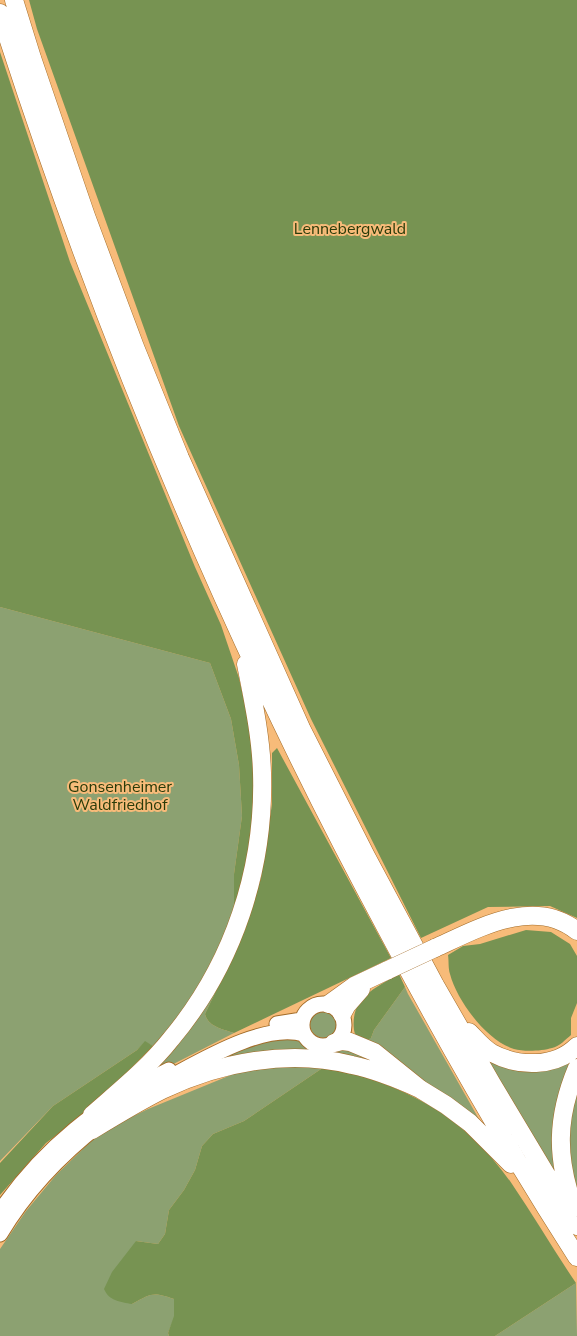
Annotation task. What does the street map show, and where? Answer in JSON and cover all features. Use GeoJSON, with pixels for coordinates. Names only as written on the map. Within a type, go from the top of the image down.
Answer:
{"type":"FeatureCollection","features":[{"type":"Feature","properties":{"kind":"highway"},"geometry":{"type":"LineString","coordinates":[[14,0],[86,216],[135,347],[180,458],[302,728],[366,856],[454,1018],[577,1226]]}},
{"type":"Feature","properties":{"kind":"highway"},"geometry":{"type":"LineString","coordinates":[[0,12],[65,209],[121,355],[162,460],[241,639],[356,873],[422,995],[538,1195],[577,1257]]}},
{"type":"Feature","properties":{"kind":"highway"},"geometry":{"type":"LineString","coordinates":[[92,1122],[148,1066],[172,1039],[193,1010],[212,980],[242,914],[252,879],[258,844],[262,808],[262,772],[259,736],[241,639]]}},
{"type":"Feature","properties":{"kind":"highway"},"geometry":{"type":"LineString","coordinates":[[336,1009],[354,986],[490,924],[522,915],[553,919],[565,923],[577,931]]}},
{"type":"Feature","properties":{"kind":"highway"},"geometry":{"type":"LineString","coordinates":[[454,1018],[491,1052],[514,1060],[545,1062],[564,1056],[577,1046]]}},
{"type":"Feature","properties":{"kind":"highway"},"geometry":{"type":"LineString","coordinates":[[334,1043],[350,1042],[366,1047],[420,1089],[446,1105],[477,1129],[510,1162],[538,1195]]}},
{"type":"Feature","properties":{"kind":"highway"},"geometry":{"type":"LineString","coordinates":[[92,1122],[192,1077],[225,1066],[281,1058],[328,1060],[368,1069],[420,1089]]}},
{"type":"Feature","properties":{"kind":"highway"},"geometry":{"type":"LineString","coordinates":[[577,1068],[563,1109],[560,1145],[566,1182],[577,1216]]}},
{"type":"Feature","properties":{"kind":"main road"},"geometry":{"type":"LineString","coordinates":[[316,1005],[336,1009],[344,1021],[343,1034],[334,1043],[321,1046],[308,1040],[303,1027],[310,1008],[316,1005]]}},
{"type":"Feature","properties":{"kind":"main road"},"geometry":{"type":"LineString","coordinates":[[0,1212],[28,1174],[51,1150],[164,1073],[226,1041],[269,1025],[303,1027]]}},
{"type":"Feature","properties":{"kind":"main road"},"geometry":{"type":"LineString","coordinates":[[0,1234],[37,1182],[92,1122]]}},
{"type":"Feature","properties":{"kind":"green space","name":"Lennebergwald"},"geometry":{"type":"Polygon","coordinates":[[[29,0],[577,0],[577,918],[550,906],[488,907],[421,938],[311,719],[179,426],[37,29],[29,0]]]}},
{"type":"Feature","properties":{"kind":"green space"},"geometry":{"type":"Polygon","coordinates":[[[0,52],[70,262],[195,567],[221,625],[239,678],[252,736],[256,795],[252,850],[234,908],[234,874],[242,816],[239,765],[231,719],[210,663],[0,607],[0,52]]]}},
{"type":"Feature","properties":{"kind":"green space","name":"Gonsenheimer Waldfriedhof"},"geometry":{"type":"Polygon","coordinates":[[[0,607],[210,663],[231,719],[239,765],[242,816],[234,874],[234,908],[224,936],[197,990],[175,1023],[153,1046],[145,1042],[137,1050],[53,1106],[0,1161],[0,607]]]}},
{"type":"Feature","properties":{"kind":"green space"},"geometry":{"type":"Polygon","coordinates":[[[277,748],[391,958],[234,1033],[213,1025],[205,1014],[245,930],[261,878],[272,804],[272,753],[277,748]]]}},
{"type":"Feature","properties":{"kind":"green space"},"geometry":{"type":"Polygon","coordinates":[[[526,930],[551,932],[570,944],[577,956],[577,1003],[571,1018],[571,1035],[557,1046],[543,1050],[518,1050],[504,1045],[494,1038],[474,1019],[466,1007],[454,985],[449,969],[448,955],[463,946],[480,944],[526,930]]]}},
{"type":"Feature","properties":{"kind":"green space"},"geometry":{"type":"Polygon","coordinates":[[[399,974],[405,987],[374,1030],[371,1038],[359,1038],[354,1030],[354,1019],[360,1002],[373,989],[399,974]]]}},
{"type":"Feature","properties":{"kind":"green space"},"geometry":{"type":"Polygon","coordinates":[[[223,977],[205,1014],[213,1025],[234,1033],[152,1075],[223,977]]]}},
{"type":"Feature","properties":{"kind":"green space"},"geometry":{"type":"Polygon","coordinates":[[[405,987],[484,1128],[363,1039],[371,1038],[374,1030],[405,987]]]}},
{"type":"Feature","properties":{"kind":"green space"},"geometry":{"type":"Polygon","coordinates":[[[324,1010],[334,1014],[338,1024],[334,1034],[324,1038],[314,1034],[310,1024],[314,1014],[324,1010]]]}},
{"type":"Feature","properties":{"kind":"green space"},"geometry":{"type":"Polygon","coordinates":[[[299,1038],[318,1051],[340,1046],[381,1064],[219,1062],[217,1058],[260,1040],[299,1038]]]}},
{"type":"Feature","properties":{"kind":"green space"},"geometry":{"type":"Polygon","coordinates":[[[145,1041],[153,1046],[93,1107],[46,1143],[0,1195],[0,1163],[53,1106],[137,1050],[145,1041]]]}},
{"type":"Feature","properties":{"kind":"green space"},"geometry":{"type":"Polygon","coordinates":[[[571,1057],[558,1097],[553,1126],[557,1177],[493,1070],[488,1058],[571,1057]]]}},
{"type":"Feature","properties":{"kind":"green space"},"geometry":{"type":"Polygon","coordinates":[[[278,1065],[324,1067],[244,1121],[213,1134],[202,1146],[195,1170],[184,1190],[169,1210],[165,1234],[158,1244],[136,1241],[132,1304],[153,1295],[174,1299],[175,1316],[168,1333],[169,1336],[0,1336],[0,1249],[26,1211],[56,1175],[90,1142],[109,1128],[148,1109],[231,1075],[242,1071],[278,1065]]]}},
{"type":"Feature","properties":{"kind":"green space"},"geometry":{"type":"Polygon","coordinates":[[[324,1067],[381,1082],[406,1093],[453,1121],[474,1139],[494,1160],[512,1184],[576,1283],[495,1336],[169,1336],[168,1333],[174,1316],[174,1299],[153,1295],[132,1304],[109,1296],[104,1289],[112,1272],[136,1241],[158,1244],[165,1234],[169,1210],[184,1190],[195,1170],[202,1146],[213,1134],[244,1121],[324,1067]]]}},
{"type":"Feature","properties":{"kind":"green space"},"geometry":{"type":"Polygon","coordinates":[[[577,1091],[577,1189],[568,1154],[572,1104],[577,1091]]]}},
{"type":"Feature","properties":{"kind":"green space"},"geometry":{"type":"Polygon","coordinates":[[[576,1283],[577,1336],[495,1336],[576,1283]]]}}]}
